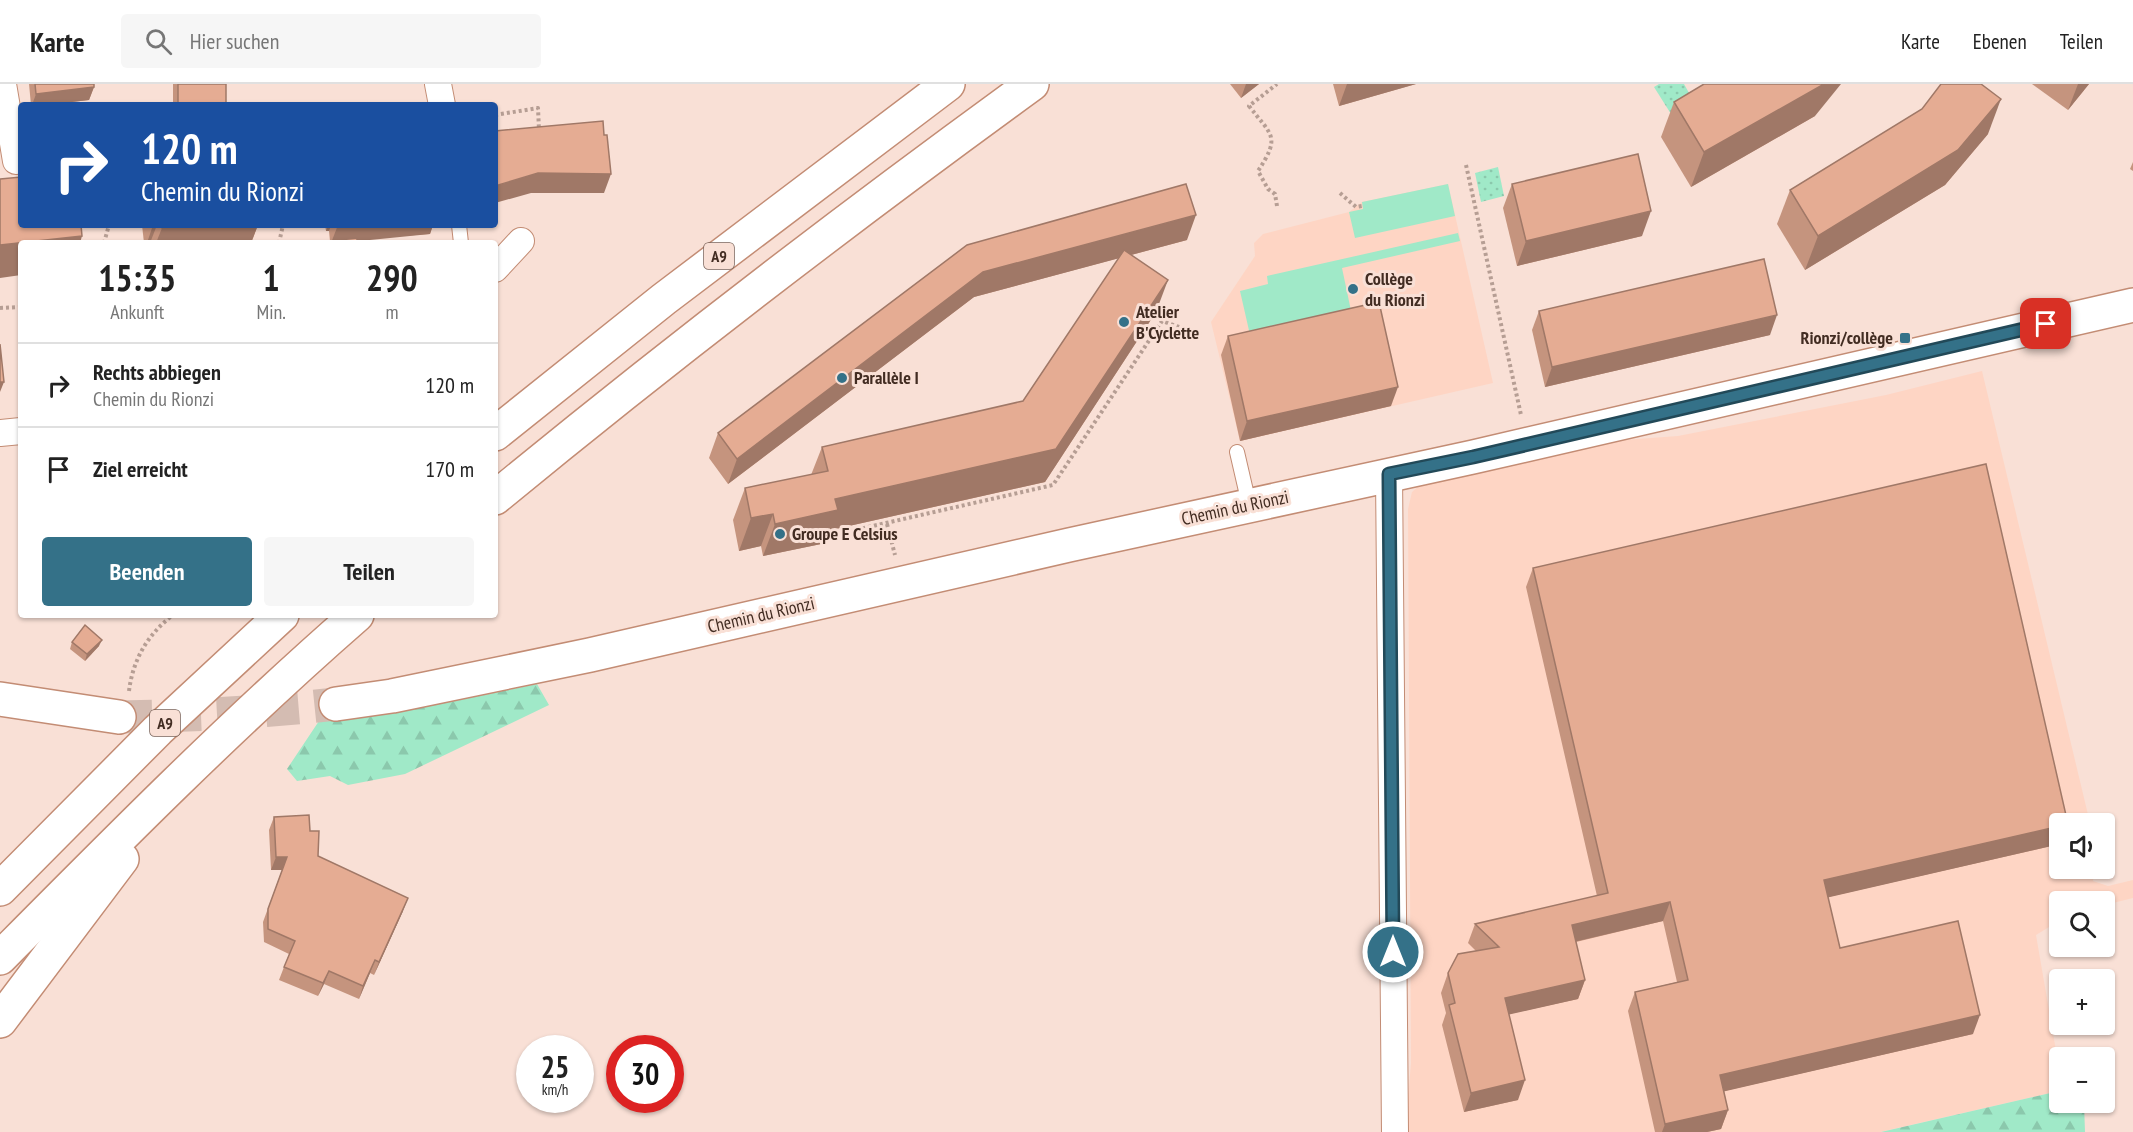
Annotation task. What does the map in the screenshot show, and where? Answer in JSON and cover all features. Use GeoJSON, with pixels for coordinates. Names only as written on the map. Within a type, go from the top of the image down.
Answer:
{"type":"FeatureCollection","features":[{"type":"Feature","properties":{"kind":"main road","name":"A9"},"geometry":{"type":"LineString","coordinates":[[498,432],[664,299],[948,84]]}},
{"type":"Feature","properties":{"kind":"main road"},"geometry":{"type":"LineString","coordinates":[[498,496],[705,329],[916,168],[1032,84]]}},
{"type":"Feature","properties":{"kind":"main road","name":"Chemin du Rionzi"},"geometry":{"type":"LineString","coordinates":[[336,704],[392,696],[580,657],[1249,504],[1473,457],[1907,355],[2133,305]]}},
{"type":"Feature","properties":{"kind":"main road","name":"A9"},"geometry":{"type":"LineString","coordinates":[[0,889],[158,730],[279,618]]}},
{"type":"Feature","properties":{"kind":"main road"},"geometry":{"type":"LineString","coordinates":[[0,958],[192,766],[354,618]]}},
{"type":"Feature","properties":{"kind":"main road"},"geometry":{"type":"LineString","coordinates":[[0,699],[123,707]]}},
{"type":"Feature","properties":{"kind":"main road"},"geometry":{"type":"LineString","coordinates":[[0,1021],[192,766]]}},
{"type":"Feature","properties":{"kind":"street"},"geometry":{"type":"LineString","coordinates":[[3,84],[16,161],[18,161]]}},
{"type":"Feature","properties":{"kind":"street"},"geometry":{"type":"LineString","coordinates":[[438,84],[441,102]]}},
{"type":"Feature","properties":{"kind":"street"},"geometry":{"type":"LineString","coordinates":[[498,266],[521,241]]}},
{"type":"Feature","properties":{"kind":"street"},"geometry":{"type":"LineString","coordinates":[[0,433],[18,431]]}},
{"type":"Feature","properties":{"kind":"street"},"geometry":{"type":"LineString","coordinates":[[1389,474],[1395,1132]]}},
{"type":"Feature","properties":{"kind":"lane"},"geometry":{"type":"LineString","coordinates":[[1237,452],[1249,504]]}},
{"type":"Feature","properties":{"kind":"path"},"geometry":{"type":"LineString","coordinates":[[1277,84],[1249,106],[1270,132],[1273,145],[1258,171],[1268,189],[1275,194],[1277,206]]}},
{"type":"Feature","properties":{"kind":"path"},"geometry":{"type":"LineString","coordinates":[[498,115],[538,108],[540,136]]}},
{"type":"Feature","properties":{"kind":"path"},"geometry":{"type":"LineString","coordinates":[[1466,165],[1523,425]]}},
{"type":"Feature","properties":{"kind":"path"},"geometry":{"type":"LineString","coordinates":[[1340,193],[1356,207],[1362,206]]}},
{"type":"Feature","properties":{"kind":"path"},"geometry":{"type":"LineString","coordinates":[[0,308],[18,307]]}},
{"type":"Feature","properties":{"kind":"path"},"geometry":{"type":"LineString","coordinates":[[833,535],[1053,485],[1162,321],[1179,327]]}},
{"type":"Feature","properties":{"kind":"path"},"geometry":{"type":"LineString","coordinates":[[887,524],[896,560]]}},
{"type":"Feature","properties":{"kind":"path"},"geometry":{"type":"LineString","coordinates":[[123,707],[137,659],[147,640],[169,618]]}},
{"type":"Feature","properties":{"kind":"shaded area","name":"Collège du Rionzi"},"geometry":{"type":"Polygon","coordinates":[[[1448,184],[1493,383],[1240,441],[1211,322],[1255,256],[1254,243],[1263,234],[1349,212],[1362,202],[1448,184]]]}},
{"type":"Feature","properties":{"kind":"shaded area"},"geometry":{"type":"Polygon","coordinates":[[[1982,371],[2088,813],[2049,813],[2049,879],[2093,879],[2093,881],[2108,886],[2133,880],[2133,898],[2115,902],[2115,891],[2049,891],[2049,927],[2036,935],[2049,1010],[2049,1035],[2053,1035],[2055,1047],[2049,1047],[2049,1093],[1880,1132],[1405,1132],[1411,1063],[1408,509],[1412,492],[1431,475],[1569,444],[1678,436],[1886,395],[1982,371]]]}},
{"type":"Feature","properties":{"kind":"green space"},"geometry":{"type":"Polygon","coordinates":[[[1659,84],[1684,84],[1693,100],[1671,114],[1654,87],[1659,84]]]}},
{"type":"Feature","properties":{"kind":"green space"},"geometry":{"type":"Polygon","coordinates":[[[1498,167],[1504,196],[1481,202],[1475,173],[1498,167]]]}},
{"type":"Feature","properties":{"kind":"green space"},"geometry":{"type":"Polygon","coordinates":[[[1448,184],[1455,216],[1355,238],[1349,212],[1363,209],[1362,202],[1448,184]]]}},
{"type":"Feature","properties":{"kind":"green space"},"geometry":{"type":"Polygon","coordinates":[[[1458,233],[1460,241],[1342,268],[1354,325],[1253,348],[1240,291],[1268,284],[1267,276],[1458,233]]]}},
{"type":"Feature","properties":{"kind":"green space"},"geometry":{"type":"Polygon","coordinates":[[[537,684],[549,705],[405,774],[348,785],[330,776],[297,781],[287,769],[319,721],[450,702],[537,684]]]}},
{"type":"Feature","properties":{"kind":"green space"},"geometry":{"type":"Polygon","coordinates":[[[2049,1093],[2049,1113],[2084,1113],[2085,1132],[1881,1132],[2049,1093]]]}},
{"type":"Feature","properties":{"kind":"building"},"geometry":{"type":"Polygon","coordinates":[[[35,84],[94,84],[94,87],[36,94],[35,84]]]}},
{"type":"Feature","properties":{"kind":"building"},"geometry":{"type":"Polygon","coordinates":[[[178,84],[226,84],[226,102],[178,102],[178,84]]]}},
{"type":"Feature","properties":{"kind":"building"},"geometry":{"type":"Polygon","coordinates":[[[1704,84],[1824,84],[1704,152],[1674,102],[1704,84]]]}},
{"type":"Feature","properties":{"kind":"building"},"geometry":{"type":"Polygon","coordinates":[[[1941,84],[1981,84],[2001,99],[1958,150],[1818,236],[1790,190],[1922,109],[1941,84]]]}},
{"type":"Feature","properties":{"kind":"building"},"geometry":{"type":"Polygon","coordinates":[[[603,121],[604,135],[607,135],[611,174],[538,173],[498,185],[498,131],[603,121]]]}},
{"type":"Feature","properties":{"kind":"building"},"geometry":{"type":"Polygon","coordinates":[[[1638,154],[1651,211],[1526,241],[1512,184],[1638,154]]]}},
{"type":"Feature","properties":{"kind":"building"},"geometry":{"type":"Polygon","coordinates":[[[18,177],[18,228],[81,228],[82,236],[18,240],[18,243],[0,245],[0,179],[18,177]]]}},
{"type":"Feature","properties":{"kind":"building"},"geometry":{"type":"Polygon","coordinates":[[[1186,184],[1196,215],[983,272],[737,459],[718,433],[967,245],[1186,184]]]}},
{"type":"Feature","properties":{"kind":"building"},"geometry":{"type":"Polygon","coordinates":[[[1124,250],[1168,280],[1056,449],[835,499],[838,510],[775,524],[773,514],[751,518],[745,488],[828,471],[822,447],[1023,401],[1124,250]]]}},
{"type":"Feature","properties":{"kind":"building"},"geometry":{"type":"Polygon","coordinates":[[[1764,259],[1777,315],[1552,367],[1539,311],[1764,259]]]}},
{"type":"Feature","properties":{"kind":"building"},"geometry":{"type":"Polygon","coordinates":[[[1379,302],[1398,387],[1247,421],[1228,336],[1379,302]]]}},
{"type":"Feature","properties":{"kind":"building"},"geometry":{"type":"Polygon","coordinates":[[[0,344],[4,382],[0,382],[0,344]]]}},
{"type":"Feature","properties":{"kind":"building"},"geometry":{"type":"Polygon","coordinates":[[[1986,464],[2065,813],[2049,813],[2049,829],[1824,880],[1840,948],[1958,921],[1980,1015],[1720,1075],[1728,1110],[1665,1124],[1635,992],[1688,980],[1670,902],[1572,925],[1585,980],[1505,998],[1525,1080],[1471,1093],[1449,1005],[1455,1003],[1448,973],[1458,954],[1499,947],[1475,924],[1608,893],[1533,568],[1986,464]]]}},
{"type":"Feature","properties":{"kind":"building"},"geometry":{"type":"Polygon","coordinates":[[[85,625],[102,640],[87,654],[72,642],[85,625]]]}},
{"type":"Feature","properties":{"kind":"building"},"geometry":{"type":"Polygon","coordinates":[[[309,815],[310,831],[319,831],[318,856],[408,898],[379,962],[375,960],[363,986],[329,971],[323,983],[284,967],[295,941],[268,929],[268,909],[287,857],[276,857],[274,817],[309,815]]]}},
{"type":"Feature","properties":{"kind":"tunnel"},"geometry":{"type":"LineString","coordinates":[[119,717],[228,713],[336,704]]}},
{"type":"Feature","properties":{"kind":"place","name":"Collège du Rionzi"},"geometry":{"type":"Point","coordinates":[1353,289]}},
{"type":"Feature","properties":{"kind":"place","name":"Atelier B'Cyclette"},"geometry":{"type":"Point","coordinates":[1124,322]}},
{"type":"Feature","properties":{"kind":"place","name":"Rionzi/collège"},"geometry":{"type":"Point","coordinates":[1905,338]}},
{"type":"Feature","properties":{"kind":"place","name":"Parallèle I"},"geometry":{"type":"Point","coordinates":[842,378]}},
{"type":"Feature","properties":{"kind":"place","name":"Groupe E Celsius"},"geometry":{"type":"Point","coordinates":[780,534]}},
{"type":"Feature","properties":{"kind":"route"},"geometry":{"type":"LineString","coordinates":[[1393,952],[1389,474],[1473,457],[2046,324]]}}]}
